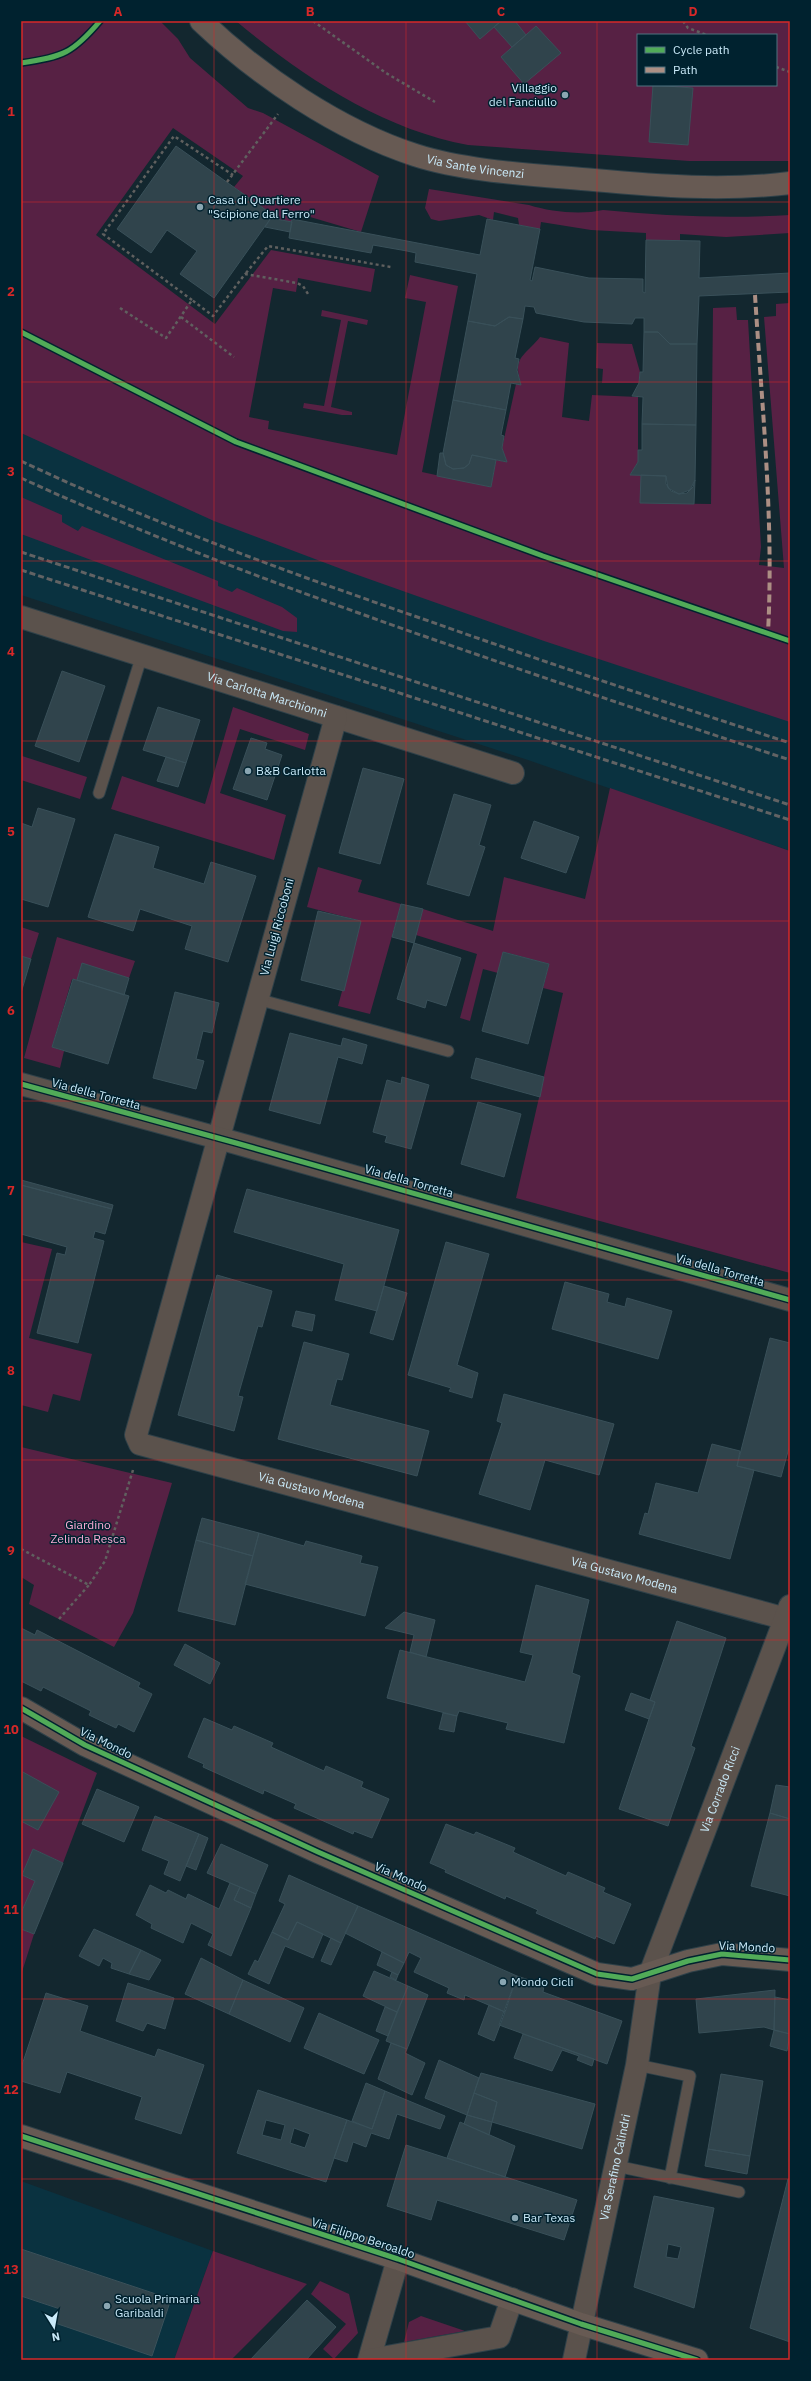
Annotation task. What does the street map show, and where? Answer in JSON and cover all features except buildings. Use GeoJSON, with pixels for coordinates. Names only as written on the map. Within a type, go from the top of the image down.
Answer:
{"type":"FeatureCollection","features":[{"type":"Feature","properties":{"kind":"street","name":"Via Sante Vincenzi"},"geometry":{"type":"LineString","coordinates":[[201,21],[244,58],[314,106],[372,138],[414,155],[462,166],[613,182],[736,187],[790,183]]}},
{"type":"Feature","properties":{"kind":"street","name":"Via Carlotta Marchionni"},"geometry":{"type":"LineString","coordinates":[[21,617],[512,773]]}},
{"type":"Feature","properties":{"kind":"street","name":"Via Luigi Riccoboni"},"geometry":{"type":"LineString","coordinates":[[218,1138],[336,717]]}},
{"type":"Feature","properties":{"kind":"street","name":"Via della Torretta"},"geometry":{"type":"LineString","coordinates":[[21,1084],[218,1138],[790,1300]]}},
{"type":"Feature","properties":{"kind":"street"},"geometry":{"type":"LineString","coordinates":[[140,1444],[136,1435],[218,1138]]}},
{"type":"Feature","properties":{"kind":"street","name":"Via Gustavo Modena"},"geometry":{"type":"LineString","coordinates":[[140,1444],[788,1615]]}},
{"type":"Feature","properties":{"kind":"street","name":"Via Corrado Ricci"},"geometry":{"type":"LineString","coordinates":[[650,1974],[788,1615]]}},
{"type":"Feature","properties":{"kind":"street","name":"Via Mondo"},"geometry":{"type":"LineString","coordinates":[[21,1708],[86,1746],[318,1852],[597,1974],[632,1979],[688,1961],[722,1954],[790,1960]]}},
{"type":"Feature","properties":{"kind":"street","name":"Via Serafino Calindri"},"geometry":{"type":"LineString","coordinates":[[574,2360],[637,2065],[650,1974]]}},
{"type":"Feature","properties":{"kind":"street","name":"Via Filippo Beroaldo"},"geometry":{"type":"LineString","coordinates":[[21,2136],[398,2259],[581,2324],[697,2360]]}},
{"type":"Feature","properties":{"kind":"street"},"geometry":{"type":"LineString","coordinates":[[398,2259],[370,2360],[499,2337],[512,2299]]}},
{"type":"Feature","properties":{"kind":"lane"},"geometry":{"type":"LineString","coordinates":[[99,793],[142,655]]}},
{"type":"Feature","properties":{"kind":"lane"},"geometry":{"type":"LineString","coordinates":[[258,999],[448,1051]]}},
{"type":"Feature","properties":{"kind":"lane"},"geometry":{"type":"LineString","coordinates":[[637,2065],[690,2076],[670,2178]]}},
{"type":"Feature","properties":{"kind":"lane"},"geometry":{"type":"LineString","coordinates":[[616,2166],[739,2192]]}},
{"type":"Feature","properties":{"kind":"path"},"geometry":{"type":"LineString","coordinates":[[313,21],[386,73],[435,102]]}},
{"type":"Feature","properties":{"kind":"path"},"geometry":{"type":"LineString","coordinates":[[683,21],[688,28],[704,34]]}},
{"type":"Feature","properties":{"kind":"path"},"geometry":{"type":"LineString","coordinates":[[777,67],[790,72]]}},
{"type":"Feature","properties":{"kind":"path"},"geometry":{"type":"LineString","coordinates":[[227,182],[281,110]]}},
{"type":"Feature","properties":{"kind":"path"},"geometry":{"type":"LineString","coordinates":[[233,175],[174,136],[103,234],[213,316],[268,246],[391,267]]}},
{"type":"Feature","properties":{"kind":"path"},"geometry":{"type":"LineString","coordinates":[[245,274],[297,282],[303,286],[308,294]]}},
{"type":"Feature","properties":{"kind":"path"},"geometry":{"type":"LineString","coordinates":[[120,308],[166,338],[192,300]]}},
{"type":"Feature","properties":{"kind":"path"},"geometry":{"type":"LineString","coordinates":[[181,317],[234,357]]}},
{"type":"Feature","properties":{"kind":"path"},"geometry":{"type":"LineString","coordinates":[[59,1619],[89,1585],[105,1562],[140,1444]]}},
{"type":"Feature","properties":{"kind":"path"},"geometry":{"type":"LineString","coordinates":[[21,1549],[89,1585]]}},
{"type":"Feature","properties":{"kind":"shaded area"},"geometry":{"type":"Polygon","coordinates":[[[21,403],[790,686],[790,851],[528,760],[21,595],[21,403]]]}},
{"type":"Feature","properties":{"kind":"shaded area","name":"Scuola Primaria Garibaldi"},"geometry":{"type":"Polygon","coordinates":[[[21,2181],[213,2251],[174,2360],[21,2360],[21,2181]]]}},
{"type":"Feature","properties":{"kind":"green space"},"geometry":{"type":"Polygon","coordinates":[[[21,21],[160,21],[178,39],[190,58],[248,108],[263,113],[379,176],[361,232],[300,214],[292,222],[271,218],[273,215],[234,187],[243,176],[173,128],[96,235],[215,324],[271,250],[375,269],[371,292],[298,278],[296,292],[273,288],[249,417],[269,421],[268,429],[397,455],[426,302],[405,298],[410,275],[458,286],[422,472],[491,487],[496,460],[507,462],[502,448],[516,384],[521,384],[518,368],[519,362],[540,337],[569,343],[562,417],[589,421],[592,395],[638,397],[638,462],[630,475],[641,475],[641,503],[711,504],[713,308],[736,307],[737,320],[748,320],[761,547],[759,565],[784,568],[764,317],[776,316],[776,304],[790,303],[790,722],[544,641],[352,573],[214,521],[21,433],[21,21]]]}},
{"type":"Feature","properties":{"kind":"green space","name":"Villaggio del Fanciullo"},"geometry":{"type":"Polygon","coordinates":[[[236,21],[790,21],[790,161],[689,161],[468,145],[405,127],[374,114],[316,81],[288,62],[236,21]]]}},
{"type":"Feature","properties":{"kind":"green space"},"geometry":{"type":"Polygon","coordinates":[[[429,189],[566,212],[594,212],[603,210],[720,217],[790,215],[790,233],[726,237],[680,234],[680,241],[646,240],[646,233],[591,230],[541,222],[540,229],[519,225],[518,218],[494,212],[493,220],[479,215],[439,221],[431,219],[425,208],[429,189]]]}},
{"type":"Feature","properties":{"kind":"green space"},"geometry":{"type":"Polygon","coordinates":[[[322,310],[368,320],[367,325],[348,321],[331,407],[352,412],[352,415],[342,415],[303,408],[304,403],[324,406],[341,320],[321,316],[322,310]]]}},
{"type":"Feature","properties":{"kind":"green space"},"geometry":{"type":"Polygon","coordinates":[[[597,343],[632,344],[640,372],[639,383],[602,383],[603,369],[596,368],[597,343]]]}},
{"type":"Feature","properties":{"kind":"green space"},"geometry":{"type":"Polygon","coordinates":[[[21,497],[62,515],[62,522],[78,531],[82,526],[218,581],[218,586],[232,592],[237,588],[282,607],[297,618],[297,632],[283,631],[21,534],[21,497]]]}},
{"type":"Feature","properties":{"kind":"green space"},"geometry":{"type":"Polygon","coordinates":[[[233,707],[309,734],[305,750],[240,729],[220,793],[286,815],[274,860],[111,809],[122,776],[205,804],[233,707]]]}},
{"type":"Feature","properties":{"kind":"green space"},"geometry":{"type":"Polygon","coordinates":[[[22,756],[87,777],[80,799],[21,780],[22,756]]]}},
{"type":"Feature","properties":{"kind":"green space"},"geometry":{"type":"Polygon","coordinates":[[[610,788],[790,851],[790,1273],[516,1198],[563,993],[543,988],[549,964],[504,952],[498,973],[483,969],[470,1021],[460,1018],[477,954],[416,935],[423,909],[493,931],[504,877],[585,899],[610,788]]]}},
{"type":"Feature","properties":{"kind":"green space"},"geometry":{"type":"Polygon","coordinates":[[[318,867],[362,880],[358,892],[401,904],[370,1014],[338,1006],[361,921],[307,907],[318,867]]]}},
{"type":"Feature","properties":{"kind":"green space"},"geometry":{"type":"Polygon","coordinates":[[[21,927],[39,933],[31,959],[21,956],[21,927]]]}},
{"type":"Feature","properties":{"kind":"green space"},"geometry":{"type":"Polygon","coordinates":[[[57,937],[135,961],[129,978],[82,964],[77,980],[72,979],[52,1047],[64,1051],[60,1068],[24,1058],[57,937]]]}},
{"type":"Feature","properties":{"kind":"green space"},"geometry":{"type":"Polygon","coordinates":[[[21,1242],[52,1249],[29,1338],[92,1354],[80,1401],[53,1394],[48,1412],[21,1405],[21,1242]]]}},
{"type":"Feature","properties":{"kind":"green space","name":"Giardino Zelinda Resca"},"geometry":{"type":"Polygon","coordinates":[[[21,1447],[172,1483],[133,1613],[114,1647],[29,1604],[34,1585],[21,1577],[21,1447]]]}},
{"type":"Feature","properties":{"kind":"green space"},"geometry":{"type":"Polygon","coordinates":[[[21,1736],[97,1773],[63,1863],[33,1849],[22,1875],[35,1881],[21,1913],[21,1736]]]}},
{"type":"Feature","properties":{"kind":"green space"},"geometry":{"type":"Polygon","coordinates":[[[21,1929],[34,1934],[21,1975],[21,1929]]]}},
{"type":"Feature","properties":{"kind":"green space"},"geometry":{"type":"Polygon","coordinates":[[[213,2251],[307,2284],[231,2360],[174,2360],[213,2251]]]}},
{"type":"Feature","properties":{"kind":"green space"},"geometry":{"type":"Polygon","coordinates":[[[320,2281],[349,2294],[358,2333],[334,2359],[323,2349],[346,2324],[311,2294],[320,2281]]]}},
{"type":"Feature","properties":{"kind":"green space"},"geometry":{"type":"Polygon","coordinates":[[[421,2316],[465,2331],[404,2342],[409,2322],[421,2316]]]}},
{"type":"Feature","properties":{"kind":"railway"},"geometry":{"type":"LineString","coordinates":[[21,461],[70,484],[170,526],[271,565],[652,698],[790,743]]}},
{"type":"Feature","properties":{"kind":"railway"},"geometry":{"type":"LineString","coordinates":[[21,478],[174,544],[330,603],[524,671],[790,760]]}},
{"type":"Feature","properties":{"kind":"railway"},"geometry":{"type":"LineString","coordinates":[[21,552],[790,805]]}},
{"type":"Feature","properties":{"kind":"railway"},"geometry":{"type":"LineString","coordinates":[[21,570],[790,820]]}},
{"type":"Feature","properties":{"kind":"marked path"},"geometry":{"type":"LineString","coordinates":[[755,295],[768,506],[768,633]]}},
{"type":"Feature","properties":{"kind":"cycle path"},"geometry":{"type":"LineString","coordinates":[[21,63],[57,56],[66,52],[91,32],[100,21]]}},
{"type":"Feature","properties":{"kind":"cycle path"},"geometry":{"type":"LineString","coordinates":[[21,332],[236,442],[543,556],[790,641]]}},
{"type":"Feature","properties":{"kind":"cycle path"},"geometry":{"type":"LineString","coordinates":[[21,1084],[236,1143],[790,1300]]}},
{"type":"Feature","properties":{"kind":"cycle path"},"geometry":{"type":"LineString","coordinates":[[21,1708],[85,1745],[318,1852],[597,1974],[632,1979],[688,1961],[722,1954],[790,1960]]}},
{"type":"Feature","properties":{"kind":"cycle path"},"geometry":{"type":"LineString","coordinates":[[21,2136],[398,2259],[581,2324],[697,2360]]}},
{"type":"Feature","properties":{"kind":"place","name":"Villaggio del Fanciullo"},"geometry":{"type":"Point","coordinates":[565,95]}},
{"type":"Feature","properties":{"kind":"place","name":"Casa di Quartiere \"Scipione dal Ferro\""},"geometry":{"type":"Point","coordinates":[200,207]}},
{"type":"Feature","properties":{"kind":"place","name":"B&B Carlotta"},"geometry":{"type":"Point","coordinates":[248,771]}},
{"type":"Feature","properties":{"kind":"place","name":"Mondo Cicli"},"geometry":{"type":"Point","coordinates":[503,1982]}},
{"type":"Feature","properties":{"kind":"place","name":"Bar Texas"},"geometry":{"type":"Point","coordinates":[515,2218]}},
{"type":"Feature","properties":{"kind":"place","name":"Scuola Primaria Garibaldi"},"geometry":{"type":"Point","coordinates":[107,2306]}}]}
